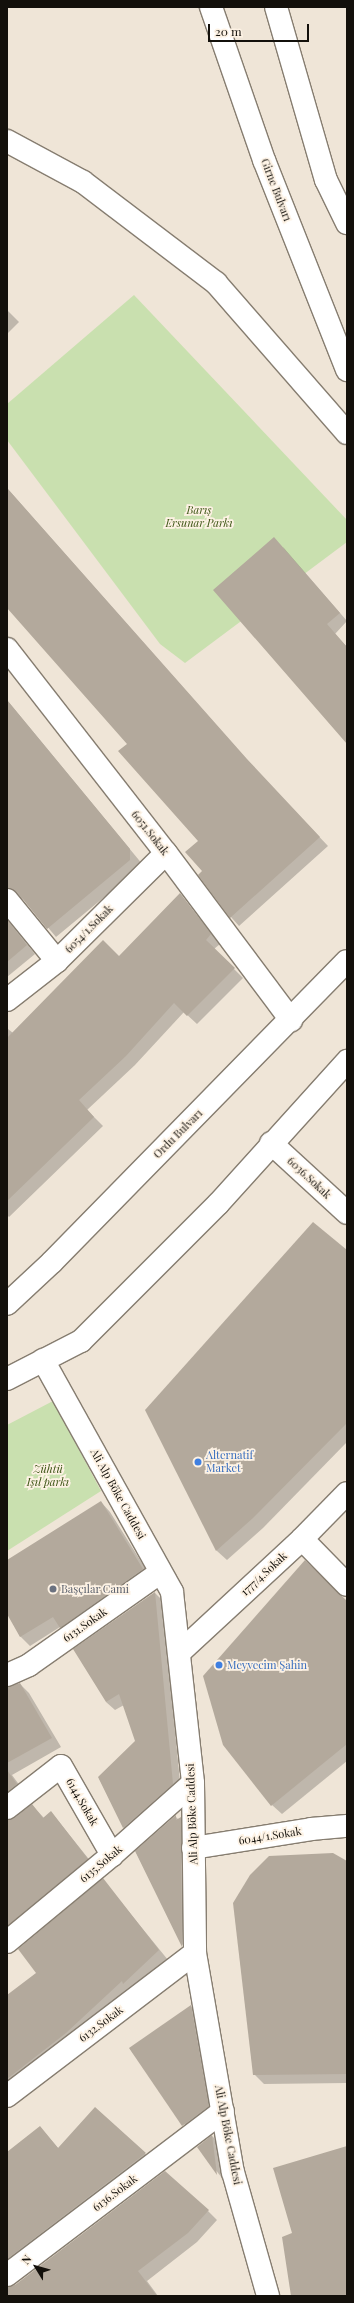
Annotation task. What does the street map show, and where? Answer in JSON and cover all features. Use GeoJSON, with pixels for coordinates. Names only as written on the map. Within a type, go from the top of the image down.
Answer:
{"type":"FeatureCollection","features":[{"type":"Feature","properties":{"kind":"main road","name":"Girne Bulvarı"},"geometry":{"type":"LineString","coordinates":[[212,7],[264,160],[347,370]]}},
{"type":"Feature","properties":{"kind":"main road"},"geometry":{"type":"LineString","coordinates":[[276,7],[326,180],[347,223]]}},
{"type":"Feature","properties":{"kind":"main road"},"geometry":{"type":"LineString","coordinates":[[7,141],[83,182],[216,283],[347,433]]}},
{"type":"Feature","properties":{"kind":"main road","name":"6051.Sokak"},"geometry":{"type":"LineString","coordinates":[[7,649],[166,853],[290,1020]]}},
{"type":"Feature","properties":{"kind":"main road","name":"6054/1.Sokak"},"geometry":{"type":"LineString","coordinates":[[7,1000],[57,961],[166,853]]}},
{"type":"Feature","properties":{"kind":"main road"},"geometry":{"type":"LineString","coordinates":[[7,900],[57,961]]}},
{"type":"Feature","properties":{"kind":"main road","name":"Ordu Bulvarı"},"geometry":{"type":"LineString","coordinates":[[7,1304],[52,1262],[347,961]]}},
{"type":"Feature","properties":{"kind":"main road"},"geometry":{"type":"LineString","coordinates":[[7,1379],[81,1341],[218,1204],[271,1143],[347,1061]]}},
{"type":"Feature","properties":{"kind":"main road","name":"6036.Sokak"},"geometry":{"type":"LineString","coordinates":[[271,1143],[347,1213]]}},
{"type":"Feature","properties":{"kind":"main road","name":"Ali Alp Böke Caddesi"},"geometry":{"type":"LineString","coordinates":[[43,1360],[172,1592],[193,1783],[195,1953],[233,2172],[268,2296]]}},
{"type":"Feature","properties":{"kind":"main road","name":"1777/4.Sokak"},"geometry":{"type":"LineString","coordinates":[[179,1653],[302,1539],[347,1493]]}},
{"type":"Feature","properties":{"kind":"main road"},"geometry":{"type":"LineString","coordinates":[[302,1539],[347,1585]]}},
{"type":"Feature","properties":{"kind":"main road","name":"6131.Sokak"},"geometry":{"type":"LineString","coordinates":[[7,1675],[28,1665],[161,1572]]}},
{"type":"Feature","properties":{"kind":"main road","name":"6144.Sokak"},"geometry":{"type":"LineString","coordinates":[[7,1808],[61,1766],[112,1855]]}},
{"type":"Feature","properties":{"kind":"main road","name":"6135.Sokak"},"geometry":{"type":"LineString","coordinates":[[7,1942],[112,1855],[193,1783]]}},
{"type":"Feature","properties":{"kind":"main road","name":"6044/1.Sokak"},"geometry":{"type":"LineString","coordinates":[[193,1848],[347,1826]]}},
{"type":"Feature","properties":{"kind":"main road","name":"6132.Sokak"},"geometry":{"type":"LineString","coordinates":[[7,2096],[195,1953]]}},
{"type":"Feature","properties":{"kind":"main road","name":"6136.Sokak"},"geometry":{"type":"LineString","coordinates":[[7,2275],[223,2111]]}},
{"type":"Feature","properties":{"kind":"green space","name":"Barış Ersunar Parkı"},"geometry":{"type":"Polygon","coordinates":[[[134,295],[347,520],[347,542],[185,663],[160,644],[7,440],[7,404],[134,295]]]}},
{"type":"Feature","properties":{"kind":"green space","name":"Zühtü Işıl parkı"},"geometry":{"type":"Polygon","coordinates":[[[53,1401],[101,1491],[7,1551],[7,1425],[53,1401]]]}},
{"type":"Feature","properties":{"kind":"building"},"geometry":{"type":"Polygon","coordinates":[[[7,488],[247,759],[320,837],[230,918],[198,875],[202,871],[185,852],[198,841],[118,751],[127,744],[7,608],[7,488]]]}},
{"type":"Feature","properties":{"kind":"building"},"geometry":{"type":"Polygon","coordinates":[[[274,537],[340,613],[327,624],[347,647],[347,744],[213,590],[274,537]]]}},
{"type":"Feature","properties":{"kind":"building"},"geometry":{"type":"Polygon","coordinates":[[[7,700],[130,849],[130,860],[47,929],[17,892],[7,888],[7,700]]]}},
{"type":"Feature","properties":{"kind":"building"},"geometry":{"type":"Polygon","coordinates":[[[180,893],[211,934],[206,940],[235,968],[187,1016],[174,1003],[126,1056],[79,1100],[94,1117],[7,1201],[7,1038],[103,940],[119,956],[180,893]]]}},
{"type":"Feature","properties":{"kind":"building"},"geometry":{"type":"Polygon","coordinates":[[[7,920],[27,945],[7,962],[7,920]]]}},
{"type":"Feature","properties":{"kind":"building"},"geometry":{"type":"Polygon","coordinates":[[[313,1222],[347,1250],[347,1423],[253,1518],[216,1551],[145,1410],[313,1222]]]}},
{"type":"Feature","properties":{"kind":"building","name":"Başçılar Cami"},"geometry":{"type":"Polygon","coordinates":[[[101,1501],[143,1569],[60,1628],[53,1617],[20,1637],[7,1614],[7,1560],[101,1501]]]}},
{"type":"Feature","properties":{"kind":"building"},"geometry":{"type":"Polygon","coordinates":[[[305,1560],[347,1601],[347,1744],[271,1806],[223,1745],[203,1676],[305,1560]]]}},
{"type":"Feature","properties":{"kind":"building"},"geometry":{"type":"Polygon","coordinates":[[[155,1592],[173,1784],[123,1828],[98,1777],[135,1741],[119,1694],[106,1702],[73,1649],[155,1592]]]}},
{"type":"Feature","properties":{"kind":"building"},"geometry":{"type":"Polygon","coordinates":[[[20,1683],[52,1738],[7,1763],[7,1687],[20,1683]]]}},
{"type":"Feature","properties":{"kind":"building"},"geometry":{"type":"Polygon","coordinates":[[[7,1770],[17,1784],[7,1792],[7,1770]]]}},
{"type":"Feature","properties":{"kind":"building"},"geometry":{"type":"Polygon","coordinates":[[[32,1804],[43,1818],[51,1811],[88,1859],[7,1926],[7,1820],[15,1818],[32,1804]]]}},
{"type":"Feature","properties":{"kind":"building"},"geometry":{"type":"Polygon","coordinates":[[[176,1815],[176,1820],[181,1817],[182,1947],[135,1851],[176,1815]]]}},
{"type":"Feature","properties":{"kind":"building"},"geometry":{"type":"Polygon","coordinates":[[[333,1853],[347,1861],[347,2074],[253,2075],[233,1903],[250,1875],[269,1856],[333,1853]]]}},
{"type":"Feature","properties":{"kind":"building"},"geometry":{"type":"Polygon","coordinates":[[[103,1878],[159,1950],[123,1984],[122,1981],[66,2033],[7,2079],[7,1995],[36,1973],[18,1949],[103,1878]]]}},
{"type":"Feature","properties":{"kind":"building"},"geometry":{"type":"Polygon","coordinates":[[[191,2005],[209,2106],[182,2126],[129,2048],[191,2005]]]}},
{"type":"Feature","properties":{"kind":"building"},"geometry":{"type":"Polygon","coordinates":[[[95,2107],[146,2153],[7,2259],[7,2152],[40,2126],[58,2148],[95,2107]]]}},
{"type":"Feature","properties":{"kind":"building"},"geometry":{"type":"Polygon","coordinates":[[[212,2135],[217,2175],[197,2147],[212,2135]]]}},
{"type":"Feature","properties":{"kind":"building"},"geometry":{"type":"Polygon","coordinates":[[[347,2146],[347,2296],[291,2296],[282,2237],[292,2233],[273,2168],[347,2146]]]}},
{"type":"Feature","properties":{"kind":"building"},"geometry":{"type":"Polygon","coordinates":[[[165,2171],[209,2210],[188,2233],[138,2271],[157,2296],[7,2296],[7,2287],[15,2285],[165,2171]]]}},
{"type":"Feature","properties":{"kind":"place","name":"Alternatif Market"},"geometry":{"type":"Point","coordinates":[198,1462]}},
{"type":"Feature","properties":{"kind":"place","name":"Başçılar Cami"},"geometry":{"type":"Point","coordinates":[53,1589]}},
{"type":"Feature","properties":{"kind":"place","name":"Meyvecim Şahin"},"geometry":{"type":"Point","coordinates":[219,1665]}}]}
